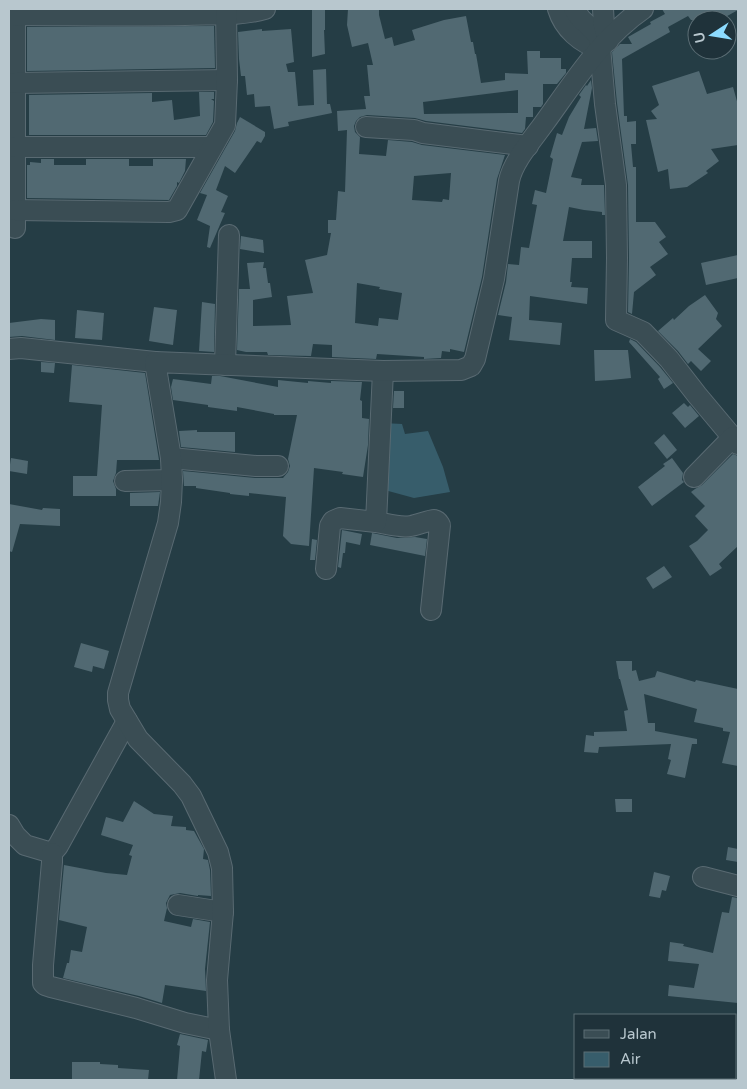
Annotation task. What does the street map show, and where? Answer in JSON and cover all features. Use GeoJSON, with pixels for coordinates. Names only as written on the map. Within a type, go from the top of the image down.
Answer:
{"type":"FeatureCollection","features":[{"type":"Feature","properties":{"kind":"street"},"geometry":{"type":"LineString","coordinates":[[558,9],[569,30],[589,45],[604,45]]}},
{"type":"Feature","properties":{"kind":"street"},"geometry":{"type":"LineString","coordinates":[[574,9],[581,19],[599,36],[604,45]]}},
{"type":"Feature","properties":{"kind":"street"},"geometry":{"type":"LineString","coordinates":[[603,9],[605,104],[616,186],[616,320],[643,332],[669,359],[736,441],[694,477]]}},
{"type":"Feature","properties":{"kind":"street"},"geometry":{"type":"LineString","coordinates":[[9,349],[21,348],[155,362],[383,371],[461,370],[470,366],[475,359],[494,279],[511,174],[528,146],[595,54],[631,17],[644,9]]}},
{"type":"Feature","properties":{"kind":"street"},"geometry":{"type":"LineString","coordinates":[[225,11],[227,80],[225,125],[178,208],[168,212],[13,209],[15,83],[13,13],[83,12],[135,16],[225,11],[261,10]]}},
{"type":"Feature","properties":{"kind":"street"},"geometry":{"type":"LineString","coordinates":[[15,83],[227,80]]}},
{"type":"Feature","properties":{"kind":"street"},"geometry":{"type":"LineString","coordinates":[[366,128],[414,130],[423,133],[528,146]]}},
{"type":"Feature","properties":{"kind":"street"},"geometry":{"type":"LineString","coordinates":[[15,147],[212,147]]}},
{"type":"Feature","properties":{"kind":"street"},"geometry":{"type":"LineString","coordinates":[[225,365],[229,235]]}},
{"type":"Feature","properties":{"kind":"street"},"geometry":{"type":"LineString","coordinates":[[155,362],[170,458],[171,502],[168,523],[118,693],[118,705],[138,739],[182,784],[191,796],[218,852],[222,868],[223,912],[217,980],[219,1030],[226,1080]]}},
{"type":"Feature","properties":{"kind":"street"},"geometry":{"type":"LineString","coordinates":[[376,522],[383,371]]}},
{"type":"Feature","properties":{"kind":"street"},"geometry":{"type":"LineString","coordinates":[[170,458],[256,466],[278,466]]}},
{"type":"Feature","properties":{"kind":"street"},"geometry":{"type":"LineString","coordinates":[[125,481],[172,480]]}},
{"type":"Feature","properties":{"kind":"street"},"geometry":{"type":"LineString","coordinates":[[326,569],[330,526],[333,521],[340,518],[401,527],[434,520],[440,525],[431,610]]}},
{"type":"Feature","properties":{"kind":"street"},"geometry":{"type":"LineString","coordinates":[[127,721],[58,846],[52,853],[42,965],[43,983],[51,987],[219,1030]]}},
{"type":"Feature","properties":{"kind":"street"},"geometry":{"type":"LineString","coordinates":[[9,825],[14,836],[25,845],[52,853]]}},
{"type":"Feature","properties":{"kind":"street"},"geometry":{"type":"LineString","coordinates":[[703,877],[738,886]]}},
{"type":"Feature","properties":{"kind":"street"},"geometry":{"type":"LineString","coordinates":[[178,905],[223,912]]}},
{"type":"Feature","properties":{"kind":"water"},"geometry":{"type":"Polygon","coordinates":[[[383,423],[402,424],[405,434],[428,431],[443,467],[450,492],[414,498],[381,489],[383,423]]]}},
{"type":"Feature","properties":{"kind":"building"},"geometry":{"type":"Polygon","coordinates":[[[312,9],[325,9],[325,54],[312,57],[312,9]]]}},
{"type":"Feature","properties":{"kind":"building"},"geometry":{"type":"Polygon","coordinates":[[[348,9],[379,9],[385,39],[392,37],[394,46],[415,40],[412,30],[444,20],[466,16],[481,83],[505,80],[505,73],[528,74],[527,51],[540,51],[540,58],[561,58],[561,69],[566,69],[566,73],[557,84],[543,84],[543,104],[541,107],[533,107],[533,117],[526,117],[525,129],[522,133],[415,118],[367,115],[360,117],[354,126],[355,132],[360,137],[359,154],[386,156],[388,140],[505,155],[497,179],[482,277],[464,352],[450,349],[450,352],[442,351],[441,358],[424,359],[424,357],[377,354],[376,359],[332,357],[332,345],[313,344],[311,356],[268,355],[267,352],[237,350],[239,289],[250,289],[247,263],[264,262],[263,268],[266,268],[272,297],[253,300],[253,326],[291,325],[287,296],[313,293],[305,260],[327,255],[331,233],[328,233],[328,220],[336,220],[338,191],[345,192],[347,130],[338,131],[337,111],[366,109],[364,96],[370,96],[367,65],[373,65],[368,43],[352,47],[347,25],[348,9]],[[518,90],[423,102],[424,114],[518,113],[518,90]],[[451,173],[414,176],[412,200],[442,202],[443,199],[449,200],[451,173]],[[357,283],[355,323],[378,326],[379,318],[398,320],[402,293],[357,283]]]}},
{"type":"Feature","properties":{"kind":"building"},"geometry":{"type":"Polygon","coordinates":[[[662,9],[738,9],[737,11],[687,10],[687,17],[668,27],[670,32],[622,59],[624,116],[627,116],[627,122],[636,121],[636,144],[631,144],[633,167],[636,167],[636,222],[655,222],[666,237],[659,242],[668,254],[650,267],[656,275],[634,292],[632,314],[628,312],[628,185],[612,52],[620,44],[632,44],[628,37],[665,14],[662,9]]]}},
{"type":"Feature","properties":{"kind":"building"},"geometry":{"type":"Polygon","coordinates":[[[214,26],[215,68],[27,71],[27,27],[214,26]]]}},
{"type":"Feature","properties":{"kind":"building"},"geometry":{"type":"Polygon","coordinates":[[[262,29],[262,31],[291,29],[294,62],[286,64],[288,72],[295,72],[298,106],[314,105],[313,70],[326,69],[327,104],[330,104],[332,113],[288,122],[289,126],[274,129],[270,106],[255,107],[254,94],[247,95],[245,76],[241,76],[238,32],[262,29]]]}},
{"type":"Feature","properties":{"kind":"building"},"geometry":{"type":"Polygon","coordinates":[[[699,71],[707,94],[733,87],[738,105],[738,145],[711,149],[719,161],[706,171],[708,173],[687,187],[670,189],[668,169],[658,172],[646,120],[657,119],[651,111],[659,105],[652,86],[699,71]]]}},
{"type":"Feature","properties":{"kind":"building"},"geometry":{"type":"Polygon","coordinates":[[[591,80],[592,88],[584,129],[596,128],[598,141],[582,142],[571,177],[582,179],[581,185],[604,185],[605,215],[602,215],[602,212],[569,207],[563,241],[592,241],[592,258],[572,258],[570,282],[572,282],[571,287],[588,288],[587,304],[530,296],[529,320],[562,323],[560,345],[509,340],[512,317],[498,315],[506,282],[508,264],[519,265],[521,247],[529,248],[537,205],[532,204],[535,190],[546,193],[553,159],[550,157],[557,133],[562,135],[569,117],[581,97],[579,95],[591,80]]]}},
{"type":"Feature","properties":{"kind":"building"},"geometry":{"type":"Polygon","coordinates":[[[199,92],[214,92],[214,99],[211,99],[214,101],[213,122],[206,135],[29,135],[29,95],[27,95],[152,93],[152,102],[172,100],[174,120],[200,116],[199,92]]]}},
{"type":"Feature","properties":{"kind":"building"},"geometry":{"type":"Polygon","coordinates":[[[240,117],[265,132],[265,136],[261,143],[257,141],[235,173],[225,166],[216,190],[228,196],[221,212],[225,213],[210,248],[207,247],[210,226],[197,220],[207,195],[200,193],[235,131],[240,117]]]}},
{"type":"Feature","properties":{"kind":"building"},"geometry":{"type":"Polygon","coordinates":[[[41,159],[54,159],[54,165],[86,165],[86,159],[129,159],[129,166],[153,166],[153,159],[186,159],[185,171],[179,183],[177,182],[177,186],[169,200],[27,198],[27,165],[30,165],[30,162],[41,163],[41,159]]]}},
{"type":"Feature","properties":{"kind":"building"},"geometry":{"type":"Polygon","coordinates":[[[241,236],[263,240],[264,253],[240,249],[241,236]]]}},
{"type":"Feature","properties":{"kind":"building"},"geometry":{"type":"Polygon","coordinates":[[[738,255],[738,278],[706,285],[701,263],[738,255]]]}},
{"type":"Feature","properties":{"kind":"building"},"geometry":{"type":"Polygon","coordinates":[[[705,295],[718,313],[716,319],[722,326],[698,349],[711,361],[701,371],[691,361],[688,364],[658,331],[705,295]]]}},
{"type":"Feature","properties":{"kind":"building"},"geometry":{"type":"Polygon","coordinates":[[[202,302],[215,304],[214,352],[199,351],[202,302]]]}},
{"type":"Feature","properties":{"kind":"building"},"geometry":{"type":"Polygon","coordinates":[[[154,307],[177,310],[173,345],[149,341],[154,307]]]}},
{"type":"Feature","properties":{"kind":"building"},"geometry":{"type":"Polygon","coordinates":[[[77,310],[104,313],[102,340],[75,338],[77,310]]]}},
{"type":"Feature","properties":{"kind":"building"},"geometry":{"type":"Polygon","coordinates":[[[41,319],[55,320],[55,340],[22,336],[9,337],[9,323],[41,319]]]}},
{"type":"Feature","properties":{"kind":"building"},"geometry":{"type":"Polygon","coordinates":[[[630,339],[636,342],[673,383],[664,389],[658,379],[660,377],[629,342],[630,339]]]}},
{"type":"Feature","properties":{"kind":"building"},"geometry":{"type":"Polygon","coordinates":[[[594,350],[628,350],[631,378],[595,381],[594,350]]]}},
{"type":"Feature","properties":{"kind":"building"},"geometry":{"type":"Polygon","coordinates":[[[41,362],[55,363],[54,373],[41,372],[41,362]]]}},
{"type":"Feature","properties":{"kind":"building"},"geometry":{"type":"Polygon","coordinates":[[[72,365],[145,373],[159,460],[117,460],[113,481],[116,496],[73,496],[73,476],[97,476],[102,405],[69,402],[72,365]]]}},
{"type":"Feature","properties":{"kind":"building"},"geometry":{"type":"Polygon","coordinates":[[[212,376],[278,387],[278,380],[308,383],[308,381],[331,383],[331,381],[362,382],[360,400],[362,401],[362,418],[369,419],[368,445],[363,477],[314,468],[309,546],[291,544],[283,536],[286,497],[249,493],[249,496],[230,494],[196,488],[196,486],[184,486],[183,471],[255,478],[283,478],[290,466],[288,459],[297,415],[274,415],[237,407],[237,411],[173,400],[171,387],[173,379],[211,384],[212,376]]]}},
{"type":"Feature","properties":{"kind":"building"},"geometry":{"type":"Polygon","coordinates":[[[394,391],[404,391],[404,408],[393,408],[394,391]]]}},
{"type":"Feature","properties":{"kind":"building"},"geometry":{"type":"Polygon","coordinates":[[[684,403],[688,407],[690,405],[699,416],[685,428],[672,413],[684,403]]]}},
{"type":"Feature","properties":{"kind":"building"},"geometry":{"type":"Polygon","coordinates":[[[197,430],[197,432],[235,432],[235,452],[181,447],[179,431],[197,430]]]}},
{"type":"Feature","properties":{"kind":"building"},"geometry":{"type":"Polygon","coordinates":[[[664,434],[677,450],[667,459],[654,443],[664,434]]]}},
{"type":"Feature","properties":{"kind":"building"},"geometry":{"type":"Polygon","coordinates":[[[733,454],[738,456],[738,546],[719,564],[722,568],[710,576],[689,546],[708,530],[695,516],[705,506],[691,492],[702,485],[733,454]]]}},
{"type":"Feature","properties":{"kind":"building"},"geometry":{"type":"Polygon","coordinates":[[[11,458],[28,461],[27,474],[9,471],[11,458]]]}},
{"type":"Feature","properties":{"kind":"building"},"geometry":{"type":"Polygon","coordinates":[[[672,458],[683,473],[682,480],[684,482],[652,506],[638,487],[665,466],[663,464],[672,458]]]}},
{"type":"Feature","properties":{"kind":"building"},"geometry":{"type":"Polygon","coordinates":[[[160,492],[158,506],[130,506],[130,493],[160,492]]]}},
{"type":"Feature","properties":{"kind":"building"},"geometry":{"type":"Polygon","coordinates":[[[9,504],[42,510],[43,508],[60,509],[60,526],[20,524],[12,552],[9,551],[9,504]]]}},
{"type":"Feature","properties":{"kind":"building"},"geometry":{"type":"Polygon","coordinates":[[[342,530],[362,534],[360,545],[346,542],[341,568],[338,567],[342,530]]]}},
{"type":"Feature","properties":{"kind":"building"},"geometry":{"type":"Polygon","coordinates":[[[372,533],[397,538],[415,537],[427,539],[425,556],[370,545],[372,533]]]}},
{"type":"Feature","properties":{"kind":"building"},"geometry":{"type":"Polygon","coordinates":[[[312,539],[317,540],[315,560],[310,560],[312,539]]]}},
{"type":"Feature","properties":{"kind":"building"},"geometry":{"type":"Polygon","coordinates":[[[664,566],[672,577],[653,589],[646,578],[664,566]]]}},
{"type":"Feature","properties":{"kind":"building"},"geometry":{"type":"Polygon","coordinates":[[[81,643],[109,651],[104,669],[93,666],[92,672],[74,667],[81,643]]]}},
{"type":"Feature","properties":{"kind":"building"},"geometry":{"type":"Polygon","coordinates":[[[616,661],[632,661],[632,671],[636,670],[639,681],[655,677],[657,671],[695,682],[696,680],[738,689],[738,766],[722,763],[730,732],[723,731],[723,728],[694,722],[697,709],[644,694],[648,723],[655,723],[655,731],[697,739],[697,744],[692,744],[685,778],[667,774],[671,760],[668,759],[671,744],[599,747],[598,753],[584,752],[586,735],[594,736],[594,732],[627,731],[624,711],[628,710],[616,661]]]}},
{"type":"Feature","properties":{"kind":"building"},"geometry":{"type":"Polygon","coordinates":[[[615,799],[632,799],[632,812],[616,812],[615,799]]]}},
{"type":"Feature","properties":{"kind":"building"},"geometry":{"type":"Polygon","coordinates":[[[134,801],[154,814],[173,816],[171,826],[186,827],[186,830],[194,831],[204,849],[203,859],[208,860],[210,870],[211,896],[180,893],[170,895],[166,903],[167,908],[164,921],[191,927],[193,919],[210,922],[205,969],[206,991],[165,985],[162,1003],[63,978],[67,963],[69,963],[71,950],[82,952],[87,927],[59,920],[64,865],[127,875],[132,856],[129,855],[133,845],[101,835],[106,817],[123,822],[134,801]]]}},
{"type":"Feature","properties":{"kind":"building"},"geometry":{"type":"Polygon","coordinates":[[[728,847],[738,849],[738,862],[726,860],[728,847]]]}},
{"type":"Feature","properties":{"kind":"building"},"geometry":{"type":"Polygon","coordinates":[[[654,872],[670,876],[666,891],[662,890],[660,898],[649,896],[654,872]]]}},
{"type":"Feature","properties":{"kind":"building"},"geometry":{"type":"Polygon","coordinates":[[[732,897],[738,898],[738,1003],[668,996],[669,985],[694,988],[699,964],[668,961],[670,942],[684,944],[683,946],[713,953],[722,912],[729,913],[732,897]]]}},
{"type":"Feature","properties":{"kind":"building"},"geometry":{"type":"Polygon","coordinates":[[[180,1034],[208,1040],[206,1052],[202,1051],[199,1080],[177,1080],[180,1046],[177,1045],[180,1034]]]}},
{"type":"Feature","properties":{"kind":"building"},"geometry":{"type":"Polygon","coordinates":[[[72,1062],[100,1062],[100,1064],[118,1065],[118,1068],[149,1070],[148,1080],[72,1079],[72,1062]]]}}]}
